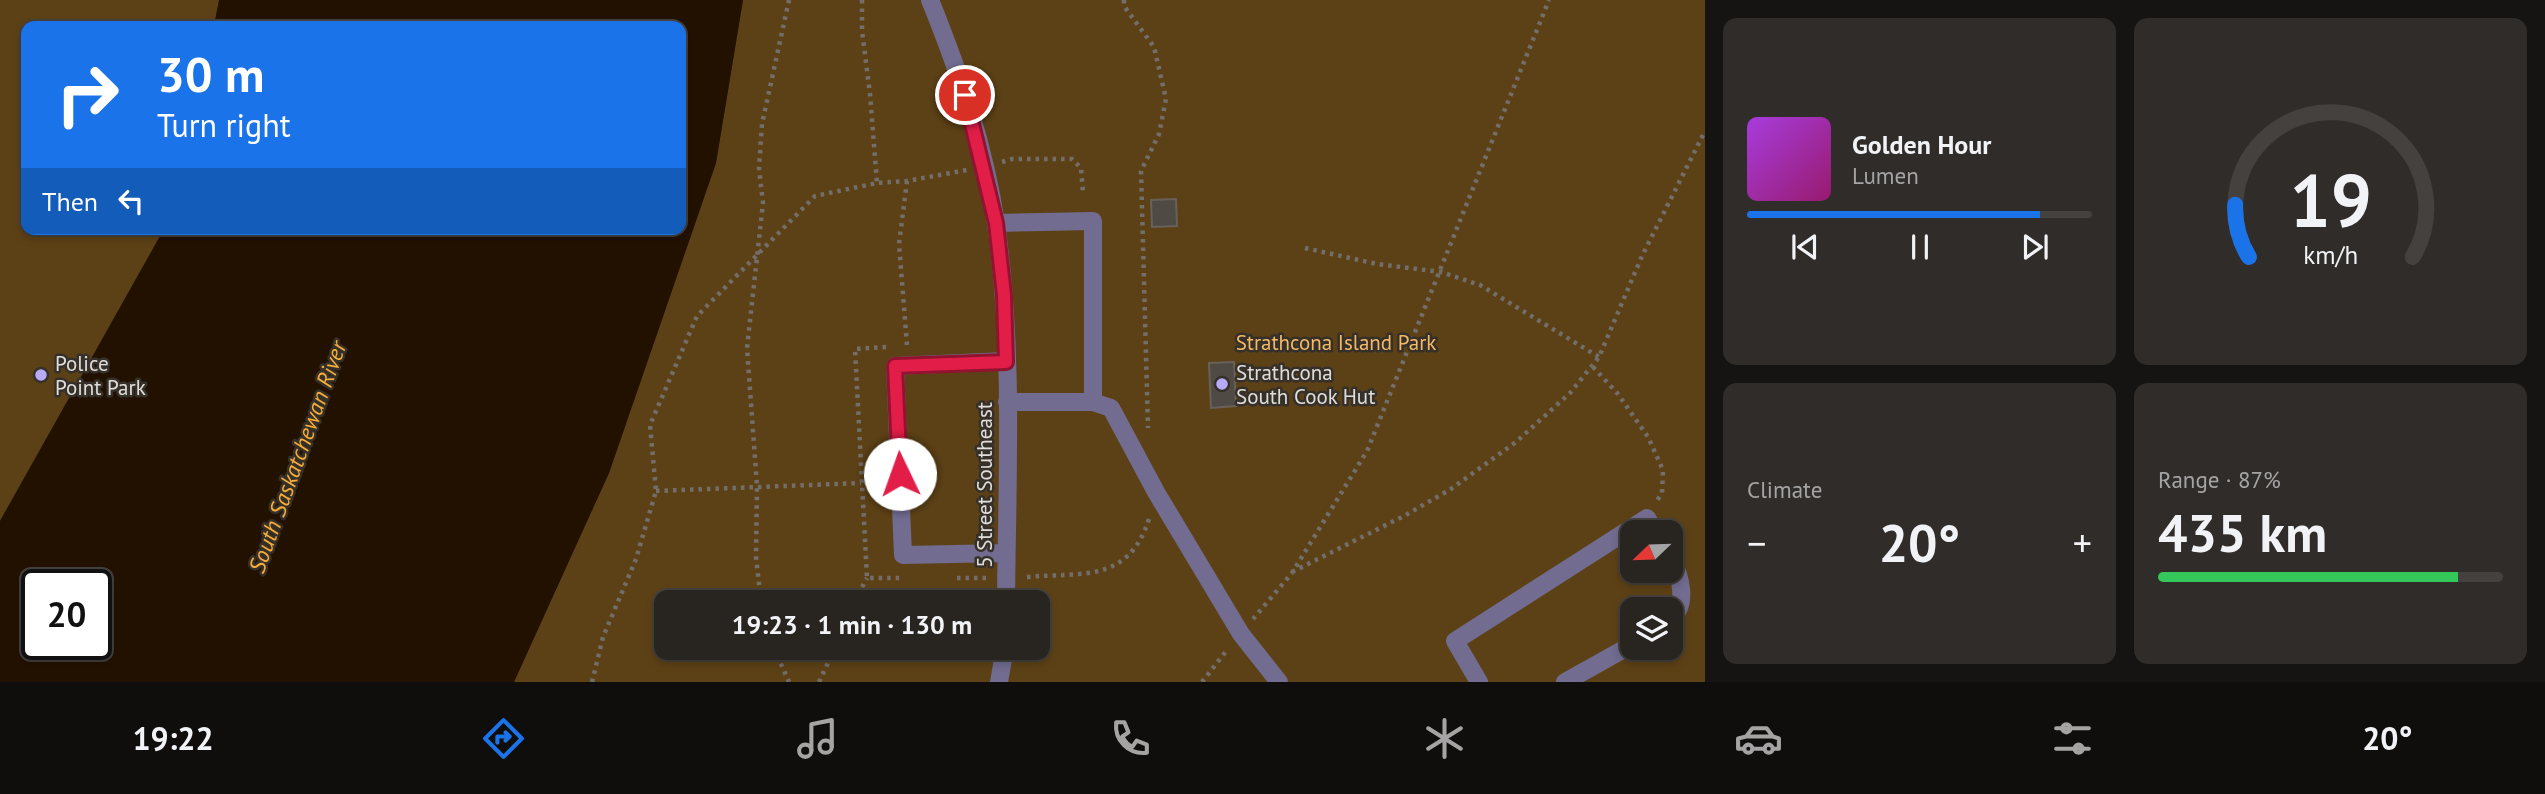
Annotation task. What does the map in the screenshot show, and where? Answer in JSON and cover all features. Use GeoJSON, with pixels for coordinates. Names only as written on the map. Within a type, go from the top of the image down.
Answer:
{"type":"FeatureCollection","features":[{"type":"Feature","properties":{"kind":"street","name":"5 Street Southeast"},"geometry":{"type":"LineString","coordinates":[[930,0],[959,71],[996,223],[1004,295],[1006,362],[1006,590]]}},
{"type":"Feature","properties":{"kind":"street"},"geometry":{"type":"LineString","coordinates":[[996,223],[1093,221],[1093,402]]}},
{"type":"Feature","properties":{"kind":"street"},"geometry":{"type":"LineString","coordinates":[[1006,362],[895,366],[903,555],[1006,553]]}},
{"type":"Feature","properties":{"kind":"street"},"geometry":{"type":"LineString","coordinates":[[1007,402],[1093,402],[1111,408],[1156,492],[1241,634],[1279,682]]}},
{"type":"Feature","properties":{"kind":"street"},"geometry":{"type":"LineString","coordinates":[[1479,682],[1455,641],[1620,543]]}},
{"type":"Feature","properties":{"kind":"street"},"geometry":{"type":"LineString","coordinates":[[1566,682],[1620,651]]}},
{"type":"Feature","properties":{"kind":"street"},"geometry":{"type":"LineString","coordinates":[[999,682],[1003,660]]}},
{"type":"Feature","properties":{"kind":"path"},"geometry":{"type":"LineString","coordinates":[[760,590],[756,557],[757,486],[747,348],[763,203],[759,168],[762,124],[789,0]]}},
{"type":"Feature","properties":{"kind":"path"},"geometry":{"type":"LineString","coordinates":[[592,682],[603,637],[636,559],[656,491],[650,425],[696,316],[815,196],[877,183],[862,31],[862,0]]}},
{"type":"Feature","properties":{"kind":"path"},"geometry":{"type":"LineString","coordinates":[[1124,0],[1124,6],[1154,47],[1167,99],[1159,134],[1141,171],[1147,425],[1151,438]]}},
{"type":"Feature","properties":{"kind":"path"},"geometry":{"type":"LineString","coordinates":[[1549,0],[1367,451],[1292,573],[1451,489],[1516,442],[1570,393],[1599,357],[1643,256],[1705,131]]}},
{"type":"Feature","properties":{"kind":"path"},"geometry":{"type":"LineString","coordinates":[[860,590],[867,578],[855,349],[907,346],[899,244],[907,181]]}},
{"type":"Feature","properties":{"kind":"path"},"geometry":{"type":"LineString","coordinates":[[1305,248],[1377,264],[1441,272],[1480,285],[1599,357]]}},
{"type":"Feature","properties":{"kind":"path"},"geometry":{"type":"LineString","coordinates":[[1593,367],[1618,394],[1648,437],[1663,470],[1662,493],[1653,520]]}},
{"type":"Feature","properties":{"kind":"path"},"geometry":{"type":"LineString","coordinates":[[656,491],[861,483]]}},
{"type":"Feature","properties":{"kind":"path"},"geometry":{"type":"LineString","coordinates":[[956,578],[1006,579],[1107,571],[1118,565],[1146,528],[1156,492]]}},
{"type":"Feature","properties":{"kind":"path"},"geometry":{"type":"LineString","coordinates":[[867,578],[905,578]]}},
{"type":"Feature","properties":{"kind":"path"},"geometry":{"type":"LineString","coordinates":[[1248,606],[1254,617]]}},
{"type":"Feature","properties":{"kind":"path"},"geometry":{"type":"LineString","coordinates":[[779,660],[789,682]]}},
{"type":"Feature","properties":{"kind":"path"},"geometry":{"type":"LineString","coordinates":[[819,682],[829,660]]}},
{"type":"Feature","properties":{"kind":"green space","name":"Police Point Park"},"geometry":{"type":"Polygon","coordinates":[[[0,0],[219,0],[215,21],[21,21],[21,235],[161,235],[0,521],[0,0]]]}},
{"type":"Feature","properties":{"kind":"green space","name":"Strathcona Island Park"},"geometry":{"type":"Polygon","coordinates":[[[743,0],[1705,0],[1705,682],[514,682],[609,473],[716,163],[743,0]]]}},
{"type":"Feature","properties":{"kind":"water","name":"South Saskatchewan River"},"geometry":{"type":"Polygon","coordinates":[[[219,0],[743,0],[716,163],[609,473],[514,682],[0,682],[0,521],[161,235],[686,235],[686,21],[215,21],[219,0]]]}},
{"type":"Feature","properties":{"kind":"building"},"geometry":{"type":"Polygon","coordinates":[[[1176,199],[1177,226],[1152,227],[1151,200],[1176,199]]]}},
{"type":"Feature","properties":{"kind":"building","name":"Strathcona South Cook Hut"},"geometry":{"type":"Polygon","coordinates":[[[1234,362],[1236,406],[1211,408],[1209,363],[1234,362]]]}},
{"type":"Feature","properties":{"kind":"place","name":"Police Point Park"},"geometry":{"type":"Point","coordinates":[41,375]}},
{"type":"Feature","properties":{"kind":"place","name":"Strathcona South Cook Hut"},"geometry":{"type":"Point","coordinates":[1222,384]}},
{"type":"Feature","properties":{"kind":"route"},"geometry":{"type":"LineString","coordinates":[[900,474],[895,366],[1006,362],[1004,295],[996,223],[965,95]]}}]}
